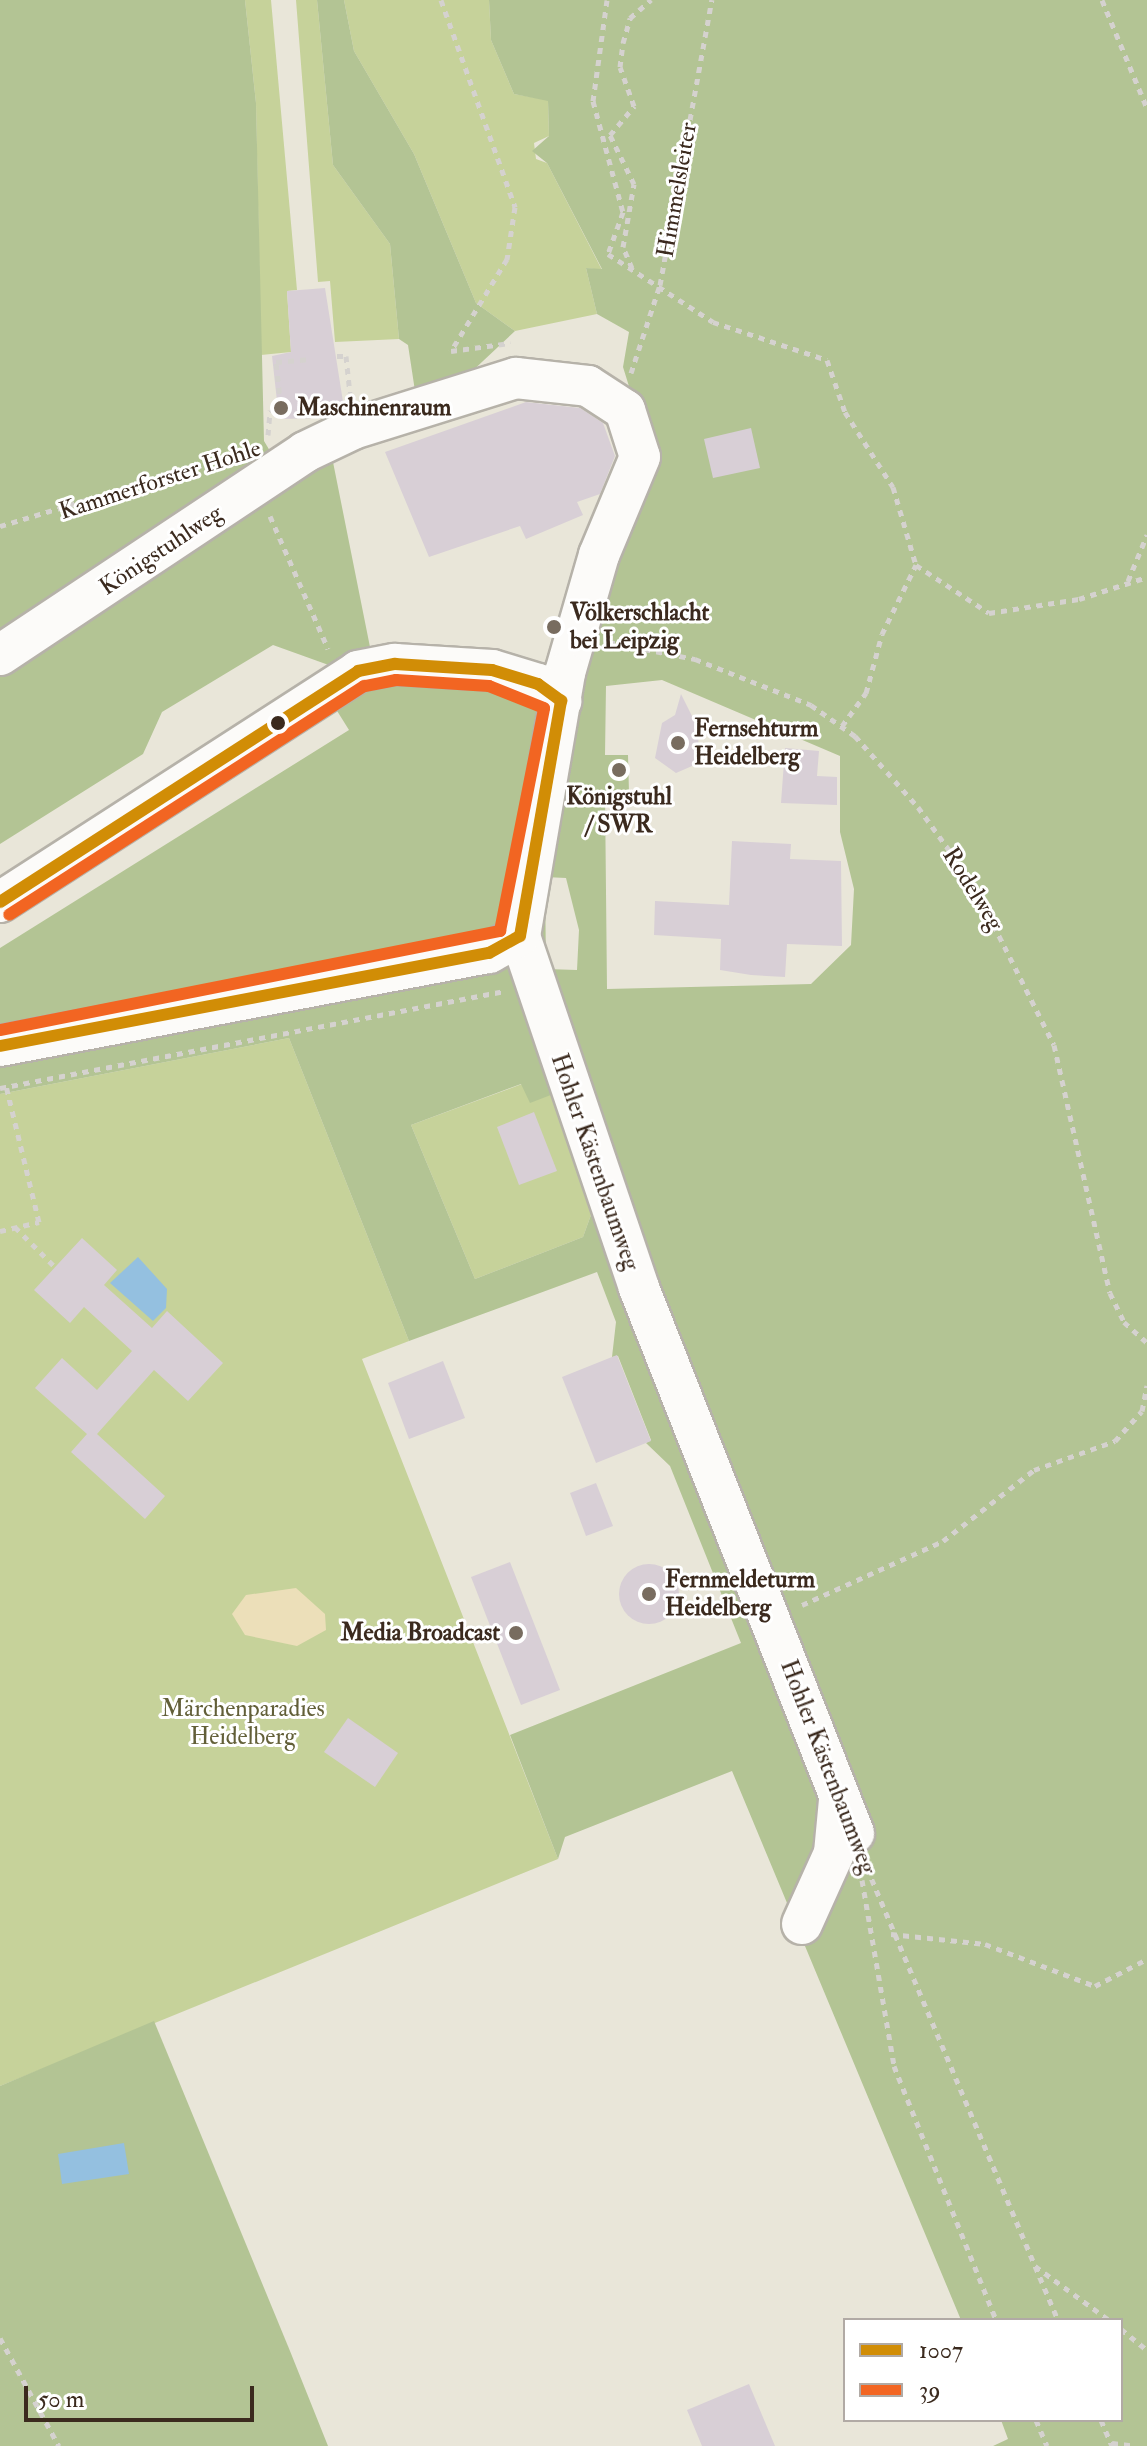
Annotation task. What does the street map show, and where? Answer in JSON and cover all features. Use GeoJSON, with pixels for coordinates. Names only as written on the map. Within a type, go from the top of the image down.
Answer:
{"type":"FeatureCollection","features":[{"type":"Feature","properties":{"kind":"street","name":"Königstuhlweg"},"geometry":{"type":"LineString","coordinates":[[0,655],[337,436],[516,378],[568,381],[618,401],[636,432],[640,457],[576,639],[561,701],[520,936]]}},
{"type":"Feature","properties":{"kind":"street"},"geometry":{"type":"LineString","coordinates":[[0,902],[358,671],[395,664],[492,670],[538,684],[561,701]]}},
{"type":"Feature","properties":{"kind":"street"},"geometry":{"type":"LineString","coordinates":[[0,1046],[489,953],[520,936]]}},
{"type":"Feature","properties":{"kind":"street","name":"Hohler Kästenbaumweg"},"geometry":{"type":"LineString","coordinates":[[520,936],[533,983],[639,1288],[854,1833]]}},
{"type":"Feature","properties":{"kind":"street"},"geometry":{"type":"LineString","coordinates":[[802,1924],[834,1853],[839,1792]]}},
{"type":"Feature","properties":{"kind":"path"},"geometry":{"type":"LineString","coordinates":[[441,0],[515,207],[507,259],[451,351],[507,339]]}},
{"type":"Feature","properties":{"kind":"path"},"geometry":{"type":"LineString","coordinates":[[607,0],[593,101],[623,212],[608,254],[713,322],[827,360],[845,412],[893,487],[916,565],[989,613],[1079,599],[1147,577]]}},
{"type":"Feature","properties":{"kind":"path"},"geometry":{"type":"LineString","coordinates":[[632,268],[623,247],[634,184],[610,135],[634,106],[620,67],[630,18],[651,0]]}},
{"type":"Feature","properties":{"kind":"path","name":"Himmelsleiter"},"geometry":{"type":"LineString","coordinates":[[630,376],[660,285],[712,0]]}},
{"type":"Feature","properties":{"kind":"path"},"geometry":{"type":"LineString","coordinates":[[1102,0],[1147,108]]}},
{"type":"Feature","properties":{"kind":"path"},"geometry":{"type":"LineString","coordinates":[[337,356],[346,356],[337,436]]}},
{"type":"Feature","properties":{"kind":"path"},"geometry":{"type":"LineString","coordinates":[[282,417],[276,362],[294,363],[311,359]]}},
{"type":"Feature","properties":{"kind":"path"},"geometry":{"type":"LineString","coordinates":[[268,435],[270,410],[278,409]]}},
{"type":"Feature","properties":{"kind":"path","name":"Kammerforster Hohle"},"geometry":{"type":"LineString","coordinates":[[268,444],[337,436]]}},
{"type":"Feature","properties":{"kind":"path","name":"Kammerforster Hohle"},"geometry":{"type":"LineString","coordinates":[[0,526],[241,453]]}},
{"type":"Feature","properties":{"kind":"path"},"geometry":{"type":"LineString","coordinates":[[268,513],[324,642]]}},
{"type":"Feature","properties":{"kind":"path"},"geometry":{"type":"LineString","coordinates":[[1127,582],[1147,535]]}},
{"type":"Feature","properties":{"kind":"path"},"geometry":{"type":"LineString","coordinates":[[841,726],[866,693],[882,634],[916,565]]}},
{"type":"Feature","properties":{"kind":"path","name":"Rodelweg"},"geometry":{"type":"LineString","coordinates":[[576,639],[695,659],[787,693],[841,726],[918,807],[1020,966],[1054,1045],[1110,1293],[1124,1322],[1147,1343]]}},
{"type":"Feature","properties":{"kind":"path"},"geometry":{"type":"LineString","coordinates":[[0,1231],[39,1222],[3,1087],[533,983]]}},
{"type":"Feature","properties":{"kind":"path"},"geometry":{"type":"LineString","coordinates":[[15,1227],[55,1267]]}},
{"type":"Feature","properties":{"kind":"path"},"geometry":{"type":"LineString","coordinates":[[769,1611],[816,1603],[943,1541],[1034,1470],[1115,1441],[1142,1411],[1147,1385]]}},
{"type":"Feature","properties":{"kind":"path"},"geometry":{"type":"LineString","coordinates":[[854,1833],[894,2066],[995,2318]]}},
{"type":"Feature","properties":{"kind":"path","name":"Hohler Kästenbaumweg"},"geometry":{"type":"LineString","coordinates":[[854,1833],[891,1934],[1057,2318]]}},
{"type":"Feature","properties":{"kind":"path"},"geometry":{"type":"LineString","coordinates":[[891,1934],[985,1944],[1095,1986],[1147,1959]]}},
{"type":"Feature","properties":{"kind":"path"},"geometry":{"type":"LineString","coordinates":[[1034,2266],[1106,2318]]}},
{"type":"Feature","properties":{"kind":"path"},"geometry":{"type":"LineString","coordinates":[[1123,2331],[1147,2350]]}},
{"type":"Feature","properties":{"kind":"path"},"geometry":{"type":"LineString","coordinates":[[0,2338],[59,2446]]}},
{"type":"Feature","properties":{"kind":"path"},"geometry":{"type":"LineString","coordinates":[[1037,2422],[1047,2446]]}},
{"type":"Feature","properties":{"kind":"path"},"geometry":{"type":"LineString","coordinates":[[1102,2422],[1112,2444],[1135,2446]]}},
{"type":"Feature","properties":{"kind":"green space"},"geometry":{"type":"Polygon","coordinates":[[[0,0],[245,0],[256,103],[264,441],[288,481],[333,462],[375,672],[570,695],[649,451],[623,367],[629,332],[597,314],[586,268],[602,269],[547,163],[532,151],[549,136],[548,101],[514,94],[491,40],[489,0],[1147,0],[1147,2446],[993,2446],[1008,2439],[1002,2422],[1123,2422],[1123,2318],[960,2318],[732,1771],[565,1837],[558,1859],[510,1735],[741,1643],[670,1466],[646,1443],[651,1440],[618,1356],[612,1357],[616,1322],[597,1272],[409,1341],[289,1038],[0,1094],[0,948],[349,730],[334,706],[337,668],[273,645],[162,712],[143,754],[0,844],[0,0]],[[662,680],[606,686],[605,755],[628,755],[629,793],[605,794],[607,989],[811,984],[851,945],[854,889],[840,832],[840,756],[662,680]],[[545,877],[546,969],[577,970],[579,930],[566,878],[545,877]],[[521,1084],[411,1125],[475,1279],[583,1237],[596,1201],[556,1093],[530,1103],[521,1084]]]}},
{"type":"Feature","properties":{"kind":"green space"},"geometry":{"type":"Polygon","coordinates":[[[245,0],[271,0],[297,290],[287,291],[291,352],[261,355],[256,103],[245,0]]]}},
{"type":"Feature","properties":{"kind":"green space"},"geometry":{"type":"Polygon","coordinates":[[[296,0],[317,0],[333,165],[390,244],[399,339],[335,342],[330,281],[318,282],[296,0]]]}},
{"type":"Feature","properties":{"kind":"green space"},"geometry":{"type":"Polygon","coordinates":[[[317,0],[344,0],[354,51],[414,154],[476,303],[515,331],[467,376],[415,391],[408,345],[399,339],[390,244],[333,165],[317,0]]]}},
{"type":"Feature","properties":{"kind":"green space"},"geometry":{"type":"Polygon","coordinates":[[[344,0],[489,0],[491,40],[514,94],[548,100],[549,136],[534,143],[536,159],[547,163],[602,270],[586,268],[597,314],[515,331],[476,303],[414,154],[354,51],[344,0]]]}},
{"type":"Feature","properties":{"kind":"green space","name":"Märchenparadies Heidelberg"},"geometry":{"type":"Polygon","coordinates":[[[289,1038],[409,1341],[362,1359],[558,1859],[0,2086],[0,1094],[289,1038]]]}},
{"type":"Feature","properties":{"kind":"green space"},"geometry":{"type":"Polygon","coordinates":[[[522,1084],[556,1093],[596,1201],[583,1237],[475,1279],[411,1125],[522,1084]]]}},
{"type":"Feature","properties":{"kind":"green space"},"geometry":{"type":"Polygon","coordinates":[[[154,2021],[328,2446],[0,2446],[0,2086],[154,2021]]]}},
{"type":"Feature","properties":{"kind":"sand"},"geometry":{"type":"Polygon","coordinates":[[[296,1588],[325,1614],[326,1630],[297,1646],[245,1635],[232,1614],[246,1595],[296,1588]]]}},
{"type":"Feature","properties":{"kind":"water"},"geometry":{"type":"Polygon","coordinates":[[[138,1257],[167,1289],[166,1308],[153,1321],[110,1283],[138,1257]]]}},
{"type":"Feature","properties":{"kind":"water"},"geometry":{"type":"Polygon","coordinates":[[[124,2143],[129,2174],[62,2184],[58,2154],[124,2143]]]}},
{"type":"Feature","properties":{"kind":"building"},"geometry":{"type":"Polygon","coordinates":[[[325,288],[344,408],[323,418],[279,419],[272,356],[291,352],[287,291],[325,288]]]}},
{"type":"Feature","properties":{"kind":"building"},"geometry":{"type":"Polygon","coordinates":[[[526,402],[580,408],[603,423],[615,456],[600,494],[577,502],[583,515],[526,539],[520,526],[429,557],[385,452],[526,402]]]}},
{"type":"Feature","properties":{"kind":"building"},"geometry":{"type":"Polygon","coordinates":[[[751,428],[760,468],[713,478],[704,439],[751,428]]]}},
{"type":"Feature","properties":{"kind":"building","name":"Fernsehturm Heidelberg"},"geometry":{"type":"Polygon","coordinates":[[[681,694],[698,728],[699,763],[676,773],[655,758],[662,723],[675,715],[681,694]]]}},
{"type":"Feature","properties":{"kind":"building"},"geometry":{"type":"Polygon","coordinates":[[[785,748],[819,751],[817,776],[837,777],[837,805],[781,803],[785,748]]]}},
{"type":"Feature","properties":{"kind":"building"},"geometry":{"type":"Polygon","coordinates":[[[732,841],[791,844],[790,859],[841,861],[842,946],[787,944],[785,977],[720,970],[721,939],[654,935],[655,901],[729,905],[732,841]]]}},
{"type":"Feature","properties":{"kind":"building"},"geometry":{"type":"Polygon","coordinates":[[[534,1112],[557,1171],[519,1185],[497,1127],[534,1112]]]}},
{"type":"Feature","properties":{"kind":"building"},"geometry":{"type":"Polygon","coordinates":[[[82,1238],[117,1270],[104,1285],[152,1328],[167,1311],[223,1363],[188,1401],[154,1370],[97,1434],[165,1496],[145,1519],[71,1452],[87,1434],[35,1388],[62,1358],[97,1390],[132,1351],[84,1307],[70,1323],[34,1290],[82,1238]]]}},
{"type":"Feature","properties":{"kind":"building"},"geometry":{"type":"Polygon","coordinates":[[[617,1355],[651,1441],[596,1463],[562,1377],[617,1355]]]}},
{"type":"Feature","properties":{"kind":"building"},"geometry":{"type":"Polygon","coordinates":[[[443,1361],[465,1418],[409,1439],[388,1383],[443,1361]]]}},
{"type":"Feature","properties":{"kind":"building"},"geometry":{"type":"Polygon","coordinates":[[[596,1483],[613,1526],[586,1536],[570,1493],[596,1483]]]}},
{"type":"Feature","properties":{"kind":"building","name":"Media Broadcast"},"geometry":{"type":"Polygon","coordinates":[[[510,1562],[560,1690],[521,1705],[471,1577],[510,1562]]]}},
{"type":"Feature","properties":{"kind":"building","name":"Fernmeldeturm Heidelberg"},"geometry":{"type":"Polygon","coordinates":[[[649,1564],[661,1566],[670,1573],[677,1582],[677,1606],[670,1615],[661,1622],[649,1624],[637,1622],[628,1615],[621,1606],[619,1594],[621,1582],[628,1573],[637,1566],[649,1564]]]}},
{"type":"Feature","properties":{"kind":"building"},"geometry":{"type":"Polygon","coordinates":[[[348,1718],[398,1753],[375,1787],[324,1752],[348,1718]]]}},
{"type":"Feature","properties":{"kind":"building"},"geometry":{"type":"Polygon","coordinates":[[[749,2384],[775,2446],[702,2446],[687,2410],[749,2384]]]}},
{"type":"Feature","properties":{"kind":"transit line","name":"1007"},"geometry":{"type":"LineString","coordinates":[[0,902],[358,671],[395,664],[492,670],[538,684],[561,701]]}},
{"type":"Feature","properties":{"kind":"transit line","name":"39"},"geometry":{"type":"LineString","coordinates":[[0,1030],[500,931],[544,708],[489,686],[396,680],[364,686],[9,915]]}},
{"type":"Feature","properties":{"kind":"transit line","name":"1007"},"geometry":{"type":"LineString","coordinates":[[520,936],[561,701]]}},
{"type":"Feature","properties":{"kind":"transit line","name":"1007"},"geometry":{"type":"LineString","coordinates":[[0,1046],[489,953],[520,936]]}},
{"type":"Feature","properties":{"kind":"place","name":"Maschinenraum"},"geometry":{"type":"Point","coordinates":[281,408]}},
{"type":"Feature","properties":{"kind":"place","name":"Völkerschlacht bei Leipzig"},"geometry":{"type":"Point","coordinates":[554,627]}},
{"type":"Feature","properties":{"kind":"place","name":"Fernsehturm Heidelberg"},"geometry":{"type":"Point","coordinates":[678,743]}},
{"type":"Feature","properties":{"kind":"place","name":"Königstuhl / SWR"},"geometry":{"type":"Point","coordinates":[619,770]}},
{"type":"Feature","properties":{"kind":"place","name":"Fernmeldeturm Heidelberg"},"geometry":{"type":"Point","coordinates":[649,1594]}},
{"type":"Feature","properties":{"kind":"place","name":"Media Broadcast"},"geometry":{"type":"Point","coordinates":[516,1633]}}]}
